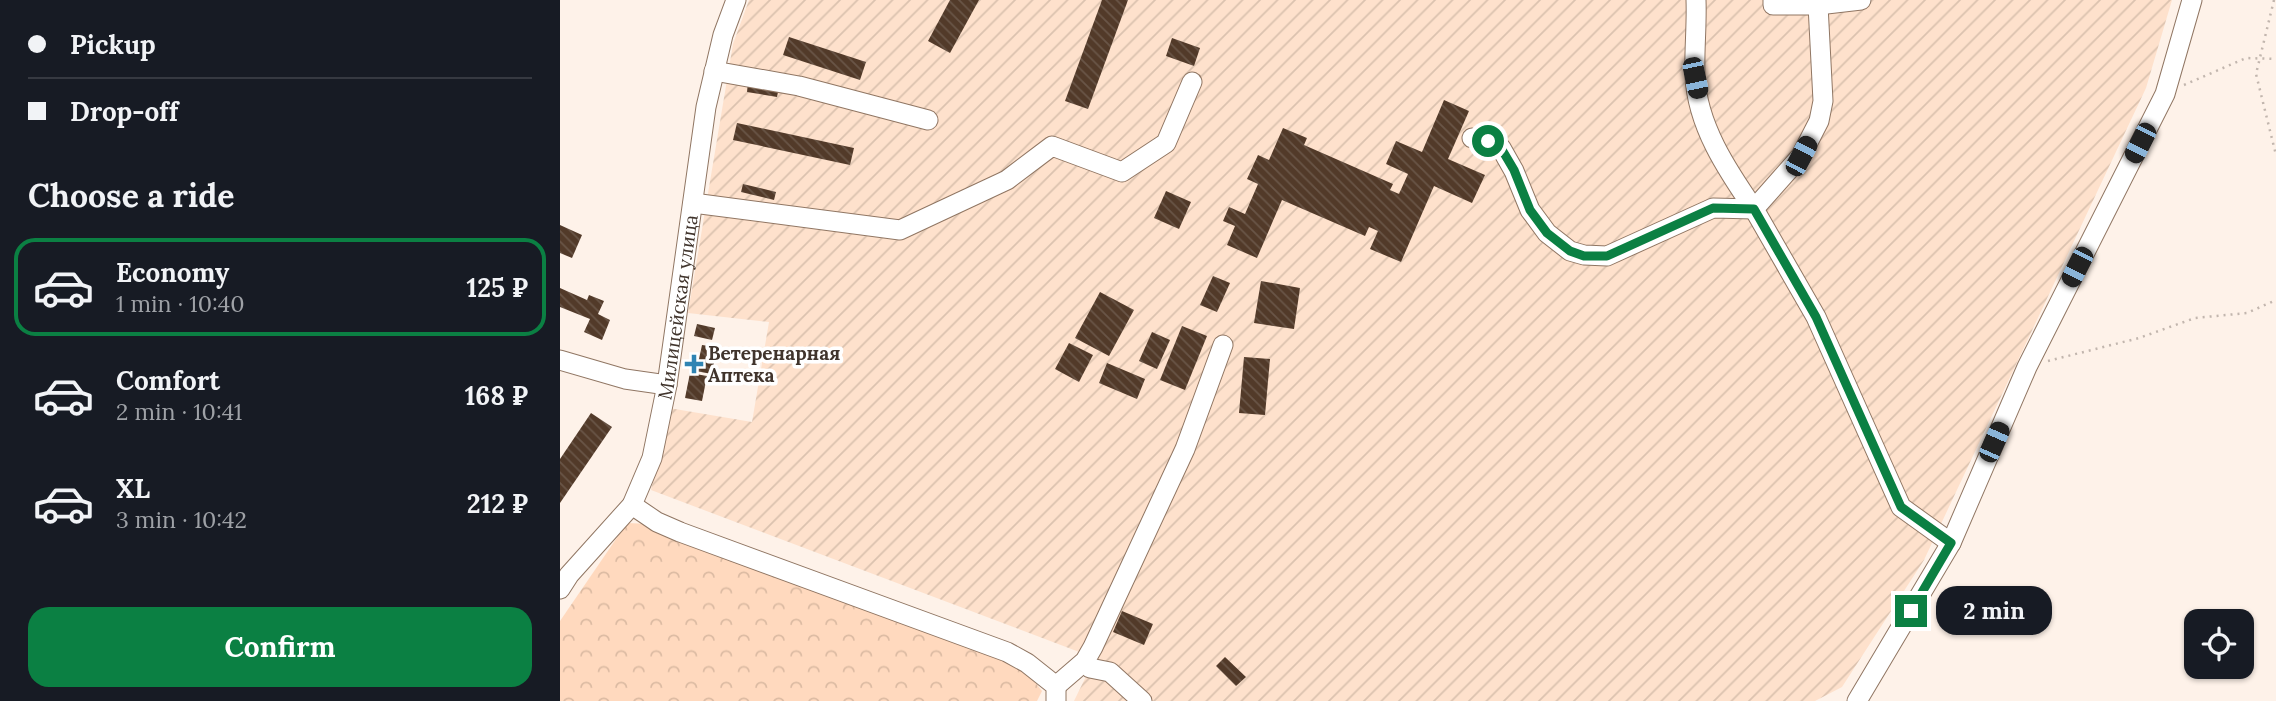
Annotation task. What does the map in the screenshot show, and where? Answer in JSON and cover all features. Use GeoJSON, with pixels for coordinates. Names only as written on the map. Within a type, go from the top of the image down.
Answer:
{"type":"FeatureCollection","features":[{"type":"Feature","properties":{"kind":"street","name":"Милицейская улица"},"geometry":{"type":"LineString","coordinates":[[563,578],[632,505],[652,458],[667,386],[706,107],[723,35],[736,0]]}},
{"type":"Feature","properties":{"kind":"street"},"geometry":{"type":"LineString","coordinates":[[1696,0],[1695,78],[1704,120],[1734,181],[1754,209],[1816,317],[1901,507],[1951,543]]}},
{"type":"Feature","properties":{"kind":"street"},"geometry":{"type":"LineString","coordinates":[[1773,0],[1773,5],[1818,5],[1861,0]]}},
{"type":"Feature","properties":{"kind":"street"},"geometry":{"type":"LineString","coordinates":[[1857,701],[1951,543],[2028,367],[2165,94],[2192,0]]}},
{"type":"Feature","properties":{"kind":"street"},"geometry":{"type":"LineString","coordinates":[[1472,138],[1488,141],[1501,148],[1514,170],[1530,210],[1547,233],[1570,251],[1584,256],[1607,256],[1713,208],[1754,209],[1801,156],[1819,121],[1823,101],[1818,5]]}},
{"type":"Feature","properties":{"kind":"street"},"geometry":{"type":"LineString","coordinates":[[714,71],[799,86],[928,120]]}},
{"type":"Feature","properties":{"kind":"street"},"geometry":{"type":"LineString","coordinates":[[693,203],[900,230],[1007,180],[1052,146],[1122,172],[1166,143],[1192,82]]}},
{"type":"Feature","properties":{"kind":"street"},"geometry":{"type":"LineString","coordinates":[[632,505],[657,522],[680,532],[1007,652],[1027,663],[1056,694],[1085,661],[1093,647],[1185,449],[1223,345]]}},
{"type":"Feature","properties":{"kind":"street"},"geometry":{"type":"LineString","coordinates":[[560,360],[625,379],[667,386]]}},
{"type":"Feature","properties":{"kind":"street"},"geometry":{"type":"LineString","coordinates":[[1090,668],[1110,672],[1142,701]]}},
{"type":"Feature","properties":{"kind":"path"},"geometry":{"type":"LineString","coordinates":[[2274,0],[2256,74],[2276,155]]}},
{"type":"Feature","properties":{"kind":"path"},"geometry":{"type":"LineString","coordinates":[[2165,94],[2246,58],[2276,59]]}},
{"type":"Feature","properties":{"kind":"path"},"geometry":{"type":"LineString","coordinates":[[2028,367],[2139,338],[2195,318],[2247,313],[2276,300]]}},
{"type":"Feature","properties":{"kind":"shaded area"},"geometry":{"type":"Polygon","coordinates":[[[749,0],[2172,0],[2146,88],[1924,560],[1842,687],[1815,701],[1074,701],[1095,658],[651,490],[669,408],[752,422],[769,322],[688,313],[733,44],[749,0]]]}},
{"type":"Feature","properties":{"kind":"green space"},"geometry":{"type":"Polygon","coordinates":[[[627,523],[651,524],[990,654],[1030,676],[1042,691],[1037,701],[560,701],[560,621],[627,523]]]}},
{"type":"Feature","properties":{"kind":"building"},"geometry":{"type":"Polygon","coordinates":[[[950,0],[979,0],[950,53],[928,41],[950,0]]]}},
{"type":"Feature","properties":{"kind":"building"},"geometry":{"type":"Polygon","coordinates":[[[1102,0],[1128,0],[1088,109],[1065,101],[1102,0]]]}},
{"type":"Feature","properties":{"kind":"building"},"geometry":{"type":"Polygon","coordinates":[[[789,37],[866,62],[860,80],[783,55],[789,37]]]}},
{"type":"Feature","properties":{"kind":"building"},"geometry":{"type":"Polygon","coordinates":[[[1172,38],[1200,48],[1194,66],[1166,56],[1172,38]]]}},
{"type":"Feature","properties":{"kind":"building"},"geometry":{"type":"Polygon","coordinates":[[[748,82],[779,87],[777,97],[747,92],[748,82]]]}},
{"type":"Feature","properties":{"kind":"building"},"geometry":{"type":"Polygon","coordinates":[[[1444,100],[1469,111],[1448,159],[1485,175],[1472,203],[1434,186],[1401,262],[1370,249],[1378,231],[1369,227],[1365,236],[1282,200],[1257,258],[1227,245],[1235,226],[1223,221],[1229,207],[1245,214],[1258,184],[1247,179],[1258,155],[1269,160],[1283,128],[1307,138],[1304,145],[1393,184],[1390,190],[1399,194],[1408,174],[1386,164],[1396,141],[1422,152],[1444,100]]]}},
{"type":"Feature","properties":{"kind":"building"},"geometry":{"type":"Polygon","coordinates":[[[737,123],[854,148],[850,165],[733,140],[737,123]]]}},
{"type":"Feature","properties":{"kind":"building"},"geometry":{"type":"Polygon","coordinates":[[[743,184],[776,192],[774,200],[741,192],[743,184]]]}},
{"type":"Feature","properties":{"kind":"building"},"geometry":{"type":"Polygon","coordinates":[[[1166,191],[1191,202],[1179,229],[1154,218],[1166,191]]]}},
{"type":"Feature","properties":{"kind":"building"},"geometry":{"type":"Polygon","coordinates":[[[560,225],[582,235],[572,258],[560,253],[560,225]]]}},
{"type":"Feature","properties":{"kind":"building"},"geometry":{"type":"Polygon","coordinates":[[[1213,276],[1230,283],[1217,312],[1200,305],[1213,276]]]}},
{"type":"Feature","properties":{"kind":"building"},"geometry":{"type":"Polygon","coordinates":[[[1261,281],[1300,288],[1294,329],[1254,323],[1261,281]]]}},
{"type":"Feature","properties":{"kind":"building"},"geometry":{"type":"Polygon","coordinates":[[[560,288],[587,300],[589,295],[604,301],[598,314],[610,320],[602,340],[584,332],[590,319],[560,307],[560,288]]]}},
{"type":"Feature","properties":{"kind":"building"},"geometry":{"type":"Polygon","coordinates":[[[1100,292],[1134,310],[1109,356],[1075,338],[1100,292]]]}},
{"type":"Feature","properties":{"kind":"building"},"geometry":{"type":"Polygon","coordinates":[[[697,324],[715,328],[712,340],[694,336],[697,324]]]}},
{"type":"Feature","properties":{"kind":"building"},"geometry":{"type":"Polygon","coordinates":[[[1182,326],[1207,336],[1185,390],[1160,380],[1182,326]]]}},
{"type":"Feature","properties":{"kind":"building"},"geometry":{"type":"Polygon","coordinates":[[[1152,332],[1170,340],[1157,369],[1139,361],[1152,332]]]}},
{"type":"Feature","properties":{"kind":"building"},"geometry":{"type":"Polygon","coordinates":[[[1069,343],[1093,355],[1079,382],[1055,369],[1069,343]]]}},
{"type":"Feature","properties":{"kind":"building"},"geometry":{"type":"Polygon","coordinates":[[[702,345],[717,347],[712,374],[690,370],[692,358],[699,359],[702,345]]]}},
{"type":"Feature","properties":{"kind":"building"},"geometry":{"type":"Polygon","coordinates":[[[1244,357],[1270,359],[1265,415],[1239,413],[1244,357]]]}},
{"type":"Feature","properties":{"kind":"building"},"geometry":{"type":"Polygon","coordinates":[[[1107,363],[1145,379],[1137,399],[1099,383],[1107,363]]]}},
{"type":"Feature","properties":{"kind":"building"},"geometry":{"type":"Polygon","coordinates":[[[690,373],[707,376],[702,401],[685,398],[690,373]]]}},
{"type":"Feature","properties":{"kind":"building"},"geometry":{"type":"Polygon","coordinates":[[[591,413],[612,427],[560,503],[560,459],[591,413]]]}},
{"type":"Feature","properties":{"kind":"building"},"geometry":{"type":"Polygon","coordinates":[[[1122,611],[1153,624],[1144,645],[1113,632],[1122,611]]]}},
{"type":"Feature","properties":{"kind":"building"},"geometry":{"type":"Polygon","coordinates":[[[1225,657],[1246,677],[1236,686],[1216,666],[1225,657]]]}},
{"type":"Feature","properties":{"kind":"place","name":"Ветеренарная Аптека"},"geometry":{"type":"Point","coordinates":[694,364]}},
{"type":"Feature","properties":{"kind":"route"},"geometry":{"type":"LineString","coordinates":[[1488,141],[1501,148],[1514,170],[1530,210],[1547,233],[1570,251],[1584,256],[1607,256],[1713,208],[1754,209],[1816,317],[1901,507],[1951,543],[1911,611]]}}]}
